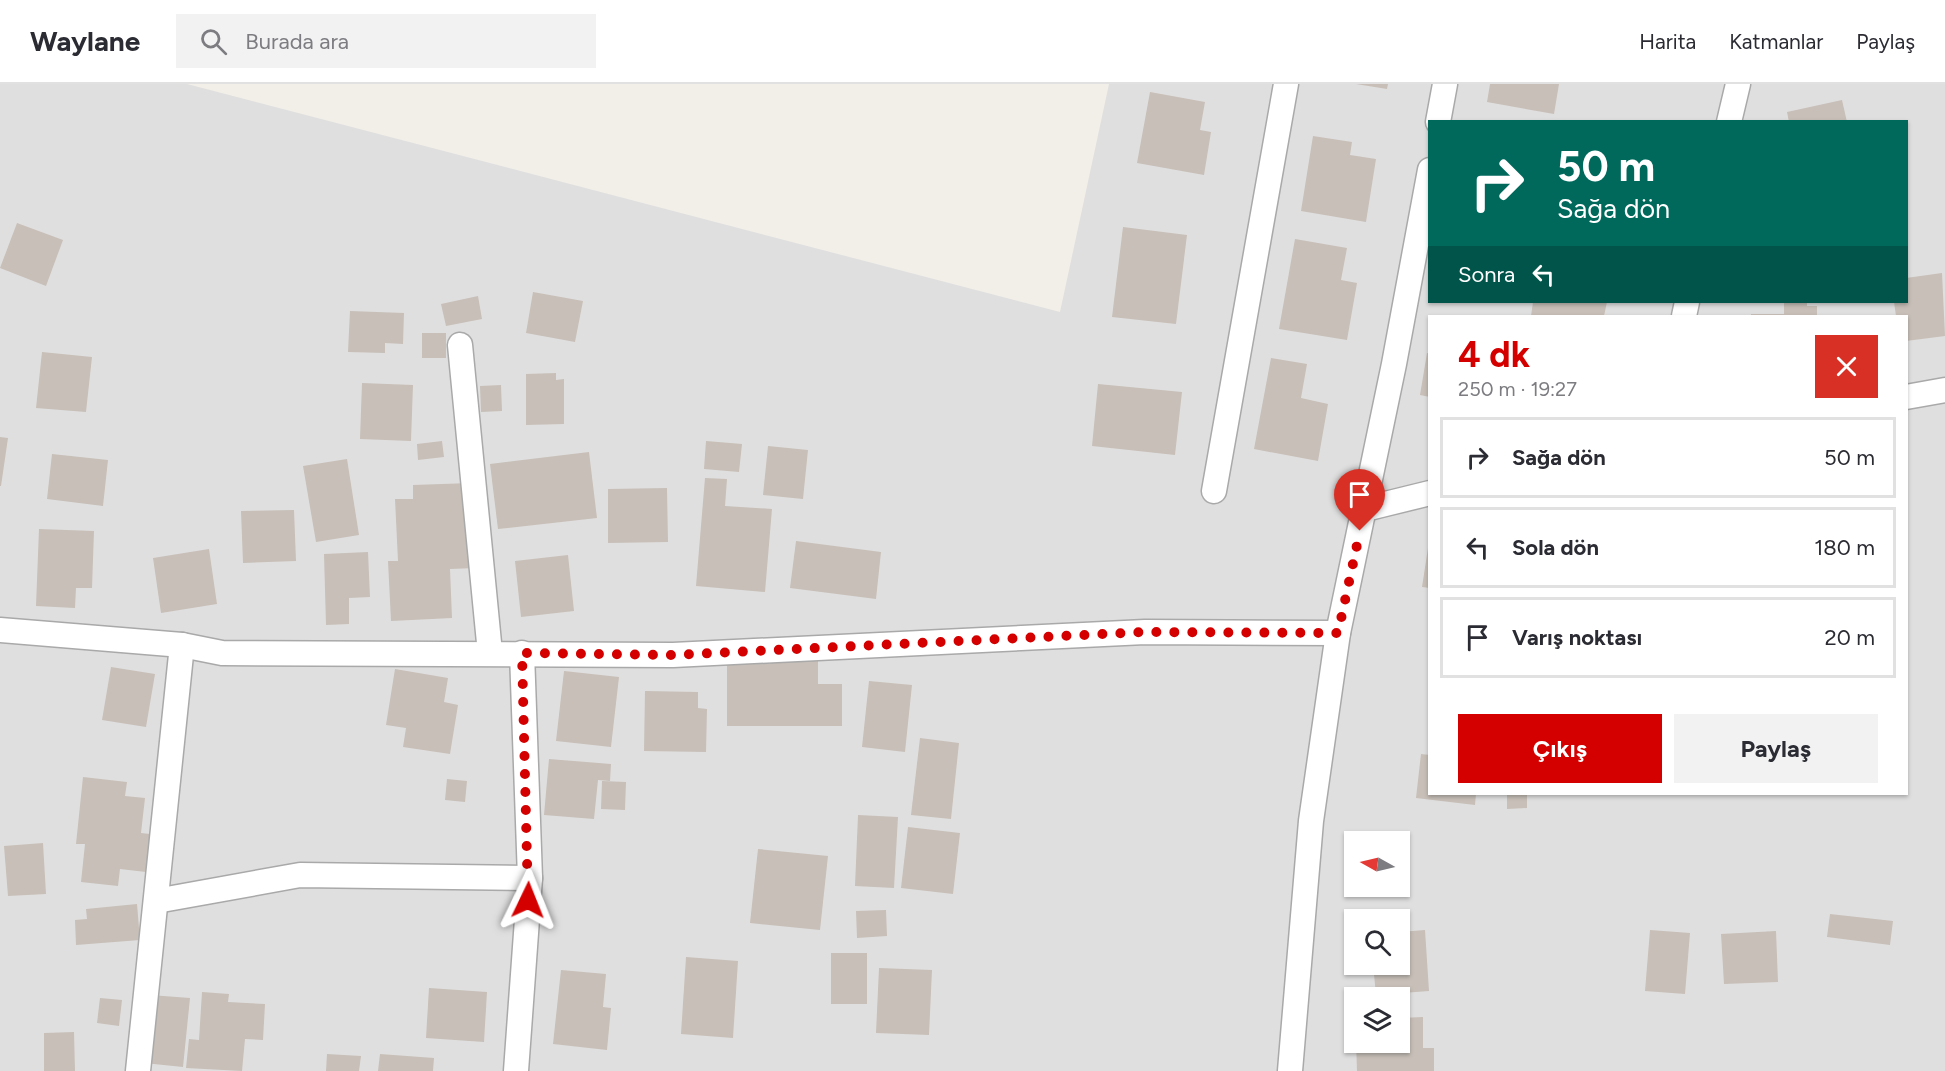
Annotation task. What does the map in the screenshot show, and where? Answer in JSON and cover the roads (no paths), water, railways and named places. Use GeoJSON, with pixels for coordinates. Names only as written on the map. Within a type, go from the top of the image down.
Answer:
{"type":"FeatureCollection","features":[{"type":"Feature","properties":{"kind":"street"},"geometry":{"type":"LineString","coordinates":[[1214,490],[1286,84]]}},
{"type":"Feature","properties":{"kind":"street"},"geometry":{"type":"LineString","coordinates":[[1438,120],[1445,84]]}},
{"type":"Feature","properties":{"kind":"street"},"geometry":{"type":"LineString","coordinates":[[1729,120],[1738,84]]}},
{"type":"Feature","properties":{"kind":"street"},"geometry":{"type":"LineString","coordinates":[[1290,1071],[1311,821],[1338,633],[1365,509],[1428,180]]}},
{"type":"Feature","properties":{"kind":"street"},"geometry":{"type":"LineString","coordinates":[[460,345],[490,653]]}},
{"type":"Feature","properties":{"kind":"street"},"geometry":{"type":"LineString","coordinates":[[1908,397],[1945,390]]}},
{"type":"Feature","properties":{"kind":"street"},"geometry":{"type":"LineString","coordinates":[[1365,509],[1428,494]]}},
{"type":"Feature","properties":{"kind":"street"},"geometry":{"type":"LineString","coordinates":[[0,630],[183,645],[222,653],[673,655],[1145,632],[1338,633]]}},
{"type":"Feature","properties":{"kind":"street"},"geometry":{"type":"LineString","coordinates":[[138,1071],[183,645]]}},
{"type":"Feature","properties":{"kind":"street"},"geometry":{"type":"LineString","coordinates":[[516,1071],[530,878],[522,653]]}},
{"type":"Feature","properties":{"kind":"street"},"geometry":{"type":"LineString","coordinates":[[156,901],[300,875],[530,878]]}}]}
